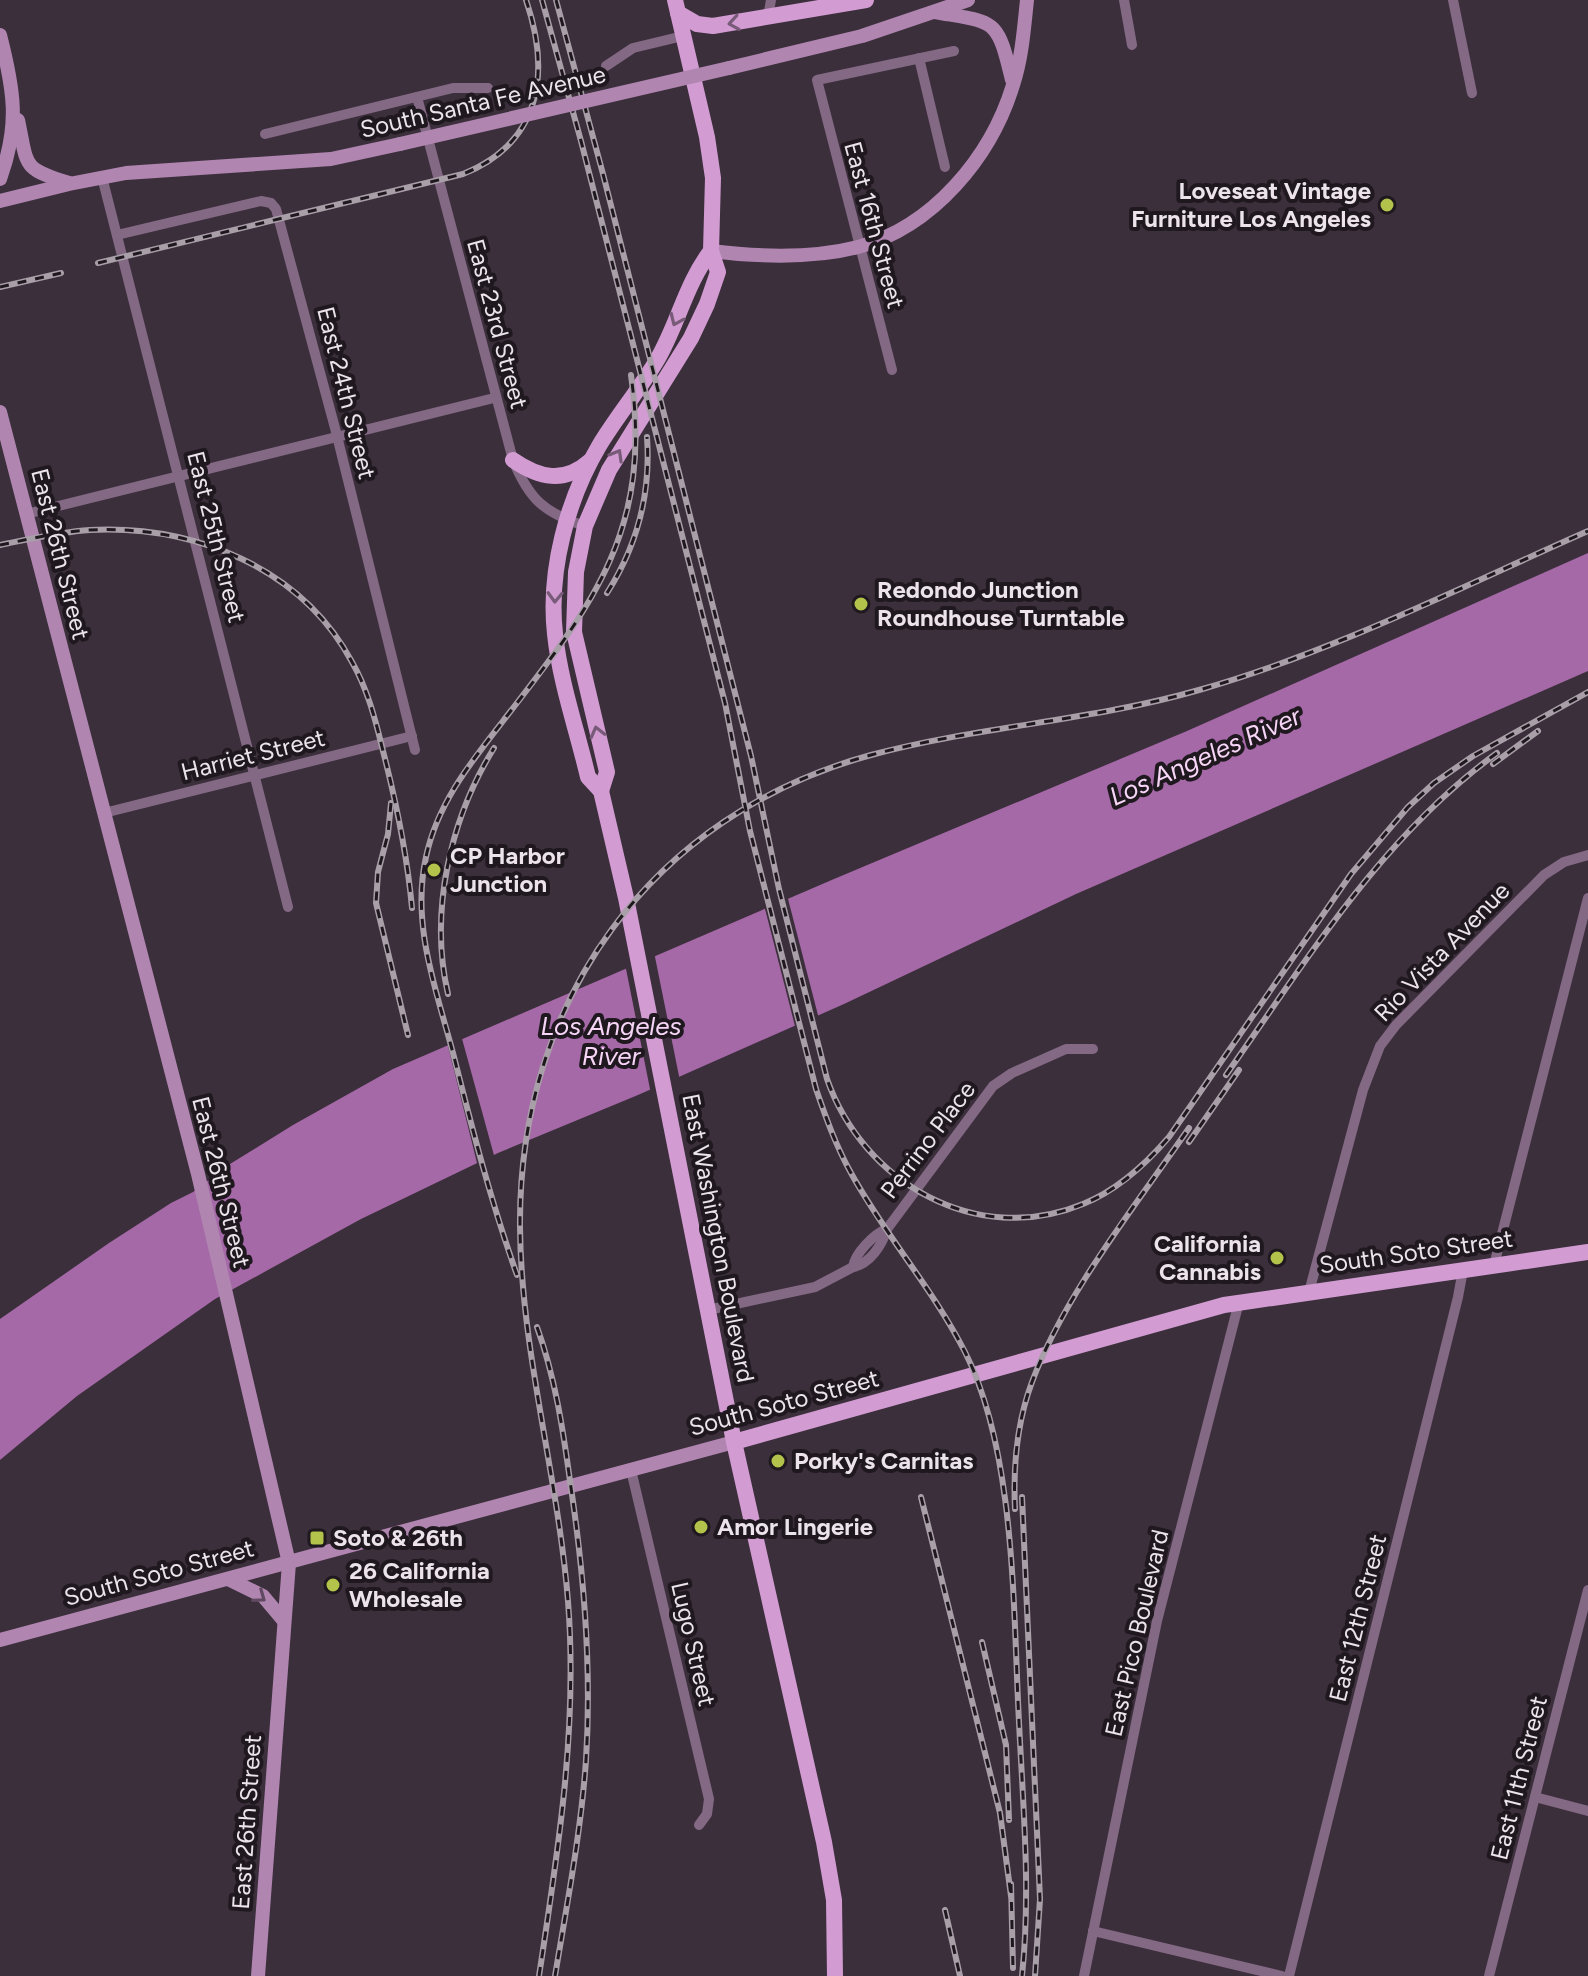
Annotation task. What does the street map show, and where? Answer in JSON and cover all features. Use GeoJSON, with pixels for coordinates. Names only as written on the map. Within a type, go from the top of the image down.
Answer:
{"type":"FeatureCollection","features":[{"type":"Feature","properties":{"kind":"main road"},"geometry":{"type":"LineString","coordinates":[[676,6],[697,24],[708,26],[770,8],[866,0]]}},
{"type":"Feature","properties":{"kind":"main road","name":"South Santa Fe Avenue"},"geometry":{"type":"LineString","coordinates":[[0,201],[102,177],[322,160],[400,144],[862,36],[968,0]]}},
{"type":"Feature","properties":{"kind":"main road"},"geometry":{"type":"LineString","coordinates":[[711,251],[742,255],[810,255],[860,247],[911,223],[954,187],[987,143],[1013,85],[1027,0]]}},
{"type":"Feature","properties":{"kind":"main road","name":"East Washington Boulevard"},"geometry":{"type":"LineString","coordinates":[[601,791],[607,772],[574,632],[576,572],[585,526],[609,470],[676,367],[702,316],[718,272],[711,251],[713,178],[707,137],[676,6]]}},
{"type":"Feature","properties":{"kind":"main road"},"geometry":{"type":"LineString","coordinates":[[935,12],[977,19],[993,26],[1003,40],[1013,85]]}},
{"type":"Feature","properties":{"kind":"main road"},"geometry":{"type":"LineString","coordinates":[[0,35],[29,164],[39,174],[69,184]]}},
{"type":"Feature","properties":{"kind":"main road"},"geometry":{"type":"LineString","coordinates":[[0,179],[13,134],[14,103]]}},
{"type":"Feature","properties":{"kind":"main road","name":"East Washington Boulevard"},"geometry":{"type":"LineString","coordinates":[[711,251],[697,269],[658,359],[591,460],[567,520],[557,568],[555,631],[588,777],[601,791],[635,940],[734,1442],[831,1880],[836,1939],[835,1976]]}},
{"type":"Feature","properties":{"kind":"main road","name":"East 26th Street"},"geometry":{"type":"LineString","coordinates":[[0,412],[198,1174],[289,1563],[258,1976]]}},
{"type":"Feature","properties":{"kind":"main road"},"geometry":{"type":"LineString","coordinates":[[513,460],[538,474],[555,477],[573,473],[591,460]]}},
{"type":"Feature","properties":{"kind":"main road","name":"South Soto Street"},"geometry":{"type":"LineString","coordinates":[[0,1640],[230,1580],[1239,1302],[1588,1252]]}},
{"type":"Feature","properties":{"kind":"main road"},"geometry":{"type":"LineString","coordinates":[[230,1580],[263,1596],[284,1621]]}},
{"type":"Feature","properties":{"kind":"street"},"geometry":{"type":"LineString","coordinates":[[1124,0],[1132,45]]}},
{"type":"Feature","properties":{"kind":"street"},"geometry":{"type":"LineString","coordinates":[[1453,0],[1472,93]]}},
{"type":"Feature","properties":{"kind":"street","name":"South Santa Fe Avenue"},"geometry":{"type":"LineString","coordinates":[[606,66],[633,48],[683,36]]}},
{"type":"Feature","properties":{"kind":"street"},"geometry":{"type":"LineString","coordinates":[[945,167],[919,58],[954,51]]}},
{"type":"Feature","properties":{"kind":"street","name":"East 16th Street"},"geometry":{"type":"LineString","coordinates":[[892,370],[818,91],[819,78],[919,58]]}},
{"type":"Feature","properties":{"kind":"street","name":"South Santa Fe Avenue"},"geometry":{"type":"LineString","coordinates":[[265,134],[453,88],[488,88]]}},
{"type":"Feature","properties":{"kind":"street","name":"East 23rd Street"},"geometry":{"type":"LineString","coordinates":[[417,97],[494,398],[513,460],[527,490],[542,507],[585,526]]}},
{"type":"Feature","properties":{"kind":"street","name":"East 25th Street"},"geometry":{"type":"LineString","coordinates":[[102,177],[288,907]]}},
{"type":"Feature","properties":{"kind":"street","name":"East 24th Street"},"geometry":{"type":"LineString","coordinates":[[117,235],[261,201],[271,203],[281,219],[415,750]]}},
{"type":"Feature","properties":{"kind":"street"},"geometry":{"type":"LineString","coordinates":[[26,514],[494,398]]}},
{"type":"Feature","properties":{"kind":"street","name":"Harriet Street"},"geometry":{"type":"LineString","coordinates":[[104,813],[412,736]]}},
{"type":"Feature","properties":{"kind":"street","name":"Rio Vista Avenue"},"geometry":{"type":"LineString","coordinates":[[1309,1292],[1363,1090],[1380,1046],[1396,1025],[1544,875],[1564,862],[1588,855]]}},
{"type":"Feature","properties":{"kind":"street"},"geometry":{"type":"LineString","coordinates":[[1494,1265],[1588,898]]}},
{"type":"Feature","properties":{"kind":"street","name":"Perrino Place"},"geometry":{"type":"LineString","coordinates":[[708,1310],[810,1289],[831,1281],[853,1267],[854,1260],[877,1233],[887,1229],[993,1086],[1012,1073],[1066,1049],[1093,1049]]}},
{"type":"Feature","properties":{"kind":"street","name":"East 12th Street"},"geometry":{"type":"LineString","coordinates":[[1289,1976],[1463,1270]]}},
{"type":"Feature","properties":{"kind":"street","name":"East Pico Boulevard"},"geometry":{"type":"LineString","coordinates":[[1084,1976],[1157,1621],[1239,1302]]}},
{"type":"Feature","properties":{"kind":"street","name":"Lugo Street"},"geometry":{"type":"LineString","coordinates":[[631,1470],[709,1799],[707,1814],[699,1825]]}},
{"type":"Feature","properties":{"kind":"street","name":"East 11th Street"},"geometry":{"type":"LineString","coordinates":[[1489,1976],[1588,1590]]}},
{"type":"Feature","properties":{"kind":"street"},"geometry":{"type":"LineString","coordinates":[[1535,1797],[1588,1811]]}},
{"type":"Feature","properties":{"kind":"street"},"geometry":{"type":"LineString","coordinates":[[1093,1931],[1282,1976]]}},
{"type":"Feature","properties":{"kind":"water","name":"Los Angeles River"},"geometry":{"type":"Polygon","coordinates":[[[1588,553],[1588,671],[1076,894],[844,1004],[498,1153],[361,1219],[215,1299],[77,1396],[0,1460],[0,1319],[109,1243],[193,1192],[230,1164],[293,1125],[393,1069],[1187,731],[1588,553]]]}},
{"type":"Feature","properties":{"kind":"pier"},"geometry":{"type":"Polygon","coordinates":[[[787,895],[819,1019],[796,1030],[764,905],[787,895]]]}},
{"type":"Feature","properties":{"kind":"pier"},"geometry":{"type":"Polygon","coordinates":[[[654,952],[680,1081],[651,1094],[625,964],[654,952]]]}},
{"type":"Feature","properties":{"kind":"pier"},"geometry":{"type":"Polygon","coordinates":[[[461,1035],[495,1159],[478,1167],[447,1042],[461,1035]]]}},
{"type":"Feature","properties":{"kind":"railway"},"geometry":{"type":"LineString","coordinates":[[98,263],[463,174],[489,161],[509,144],[524,125],[533,103],[538,79],[538,54],[526,0]]}},
{"type":"Feature","properties":{"kind":"railway"},"geometry":{"type":"LineString","coordinates":[[542,0],[725,703],[750,831],[816,1089],[851,1173],[965,1352],[982,1392],[994,1437],[1003,1484],[1013,1582],[1025,1849],[1026,1912],[1022,1976]]}},
{"type":"Feature","properties":{"kind":"railway"},"geometry":{"type":"LineString","coordinates":[[556,0],[751,756],[779,889],[827,1079],[844,1116],[867,1148],[896,1175],[928,1197],[964,1211],[1003,1218],[1043,1215],[1083,1204],[1119,1184],[1169,1137],[1351,874],[1408,807],[1434,783],[1473,756],[1588,692]]}},
{"type":"Feature","properties":{"kind":"railway"},"geometry":{"type":"LineString","coordinates":[[0,287],[61,273]]}},
{"type":"Feature","properties":{"kind":"railway"},"geometry":{"type":"LineString","coordinates":[[517,1275],[482,1165],[433,981],[423,932],[422,882],[431,838],[447,801],[479,752],[564,640],[609,563],[624,522],[633,478],[636,430],[631,375]]}},
{"type":"Feature","properties":{"kind":"railway"},"geometry":{"type":"LineString","coordinates":[[607,593],[626,557],[640,518],[647,478],[647,437]]}},
{"type":"Feature","properties":{"kind":"railway"},"geometry":{"type":"LineString","coordinates":[[0,545],[90,530],[129,530],[168,535],[241,558],[274,577],[304,601],[330,629],[352,662],[370,703],[396,807],[412,908]]}},
{"type":"Feature","properties":{"kind":"railway"},"geometry":{"type":"LineString","coordinates":[[539,1976],[564,1789],[570,1648],[563,1554],[533,1367],[522,1274],[520,1227],[525,1144],[543,1066],[572,994],[612,929],[663,871],[723,822],[793,783],[871,755],[912,745],[1159,701],[1249,675],[1347,638],[1588,531]]}},
{"type":"Feature","properties":{"kind":"railway"},"geometry":{"type":"LineString","coordinates":[[1493,764],[1538,731]]}},
{"type":"Feature","properties":{"kind":"railway"},"geometry":{"type":"LineString","coordinates":[[448,994],[441,931],[447,867],[466,805],[494,748]]}},
{"type":"Feature","properties":{"kind":"railway"},"geometry":{"type":"LineString","coordinates":[[1226,1075],[1348,902],[1382,861],[1455,786],[1497,753]]}},
{"type":"Feature","properties":{"kind":"railway"},"geometry":{"type":"LineString","coordinates":[[391,803],[388,834],[378,872],[376,903],[408,1035]]}},
{"type":"Feature","properties":{"kind":"railway"},"geometry":{"type":"LineString","coordinates":[[1189,1142],[1239,1070]]}},
{"type":"Feature","properties":{"kind":"railway"},"geometry":{"type":"LineString","coordinates":[[1015,1509],[1020,1428],[1027,1397],[1046,1349],[1103,1251],[1189,1128]]}},
{"type":"Feature","properties":{"kind":"railway"},"geometry":{"type":"LineString","coordinates":[[537,1327],[554,1384],[564,1442],[579,1550],[587,1655],[588,1725],[584,1787],[555,1976]]}},
{"type":"Feature","properties":{"kind":"railway"},"geometry":{"type":"LineString","coordinates":[[921,1497],[1000,1813],[1011,1896]]}},
{"type":"Feature","properties":{"kind":"railway"},"geometry":{"type":"LineString","coordinates":[[1022,1497],[1040,1899],[1035,1976]]}},
{"type":"Feature","properties":{"kind":"railway"},"geometry":{"type":"LineString","coordinates":[[982,1642],[1006,1745],[1009,1820]]}},
{"type":"Feature","properties":{"kind":"railway"},"geometry":{"type":"LineString","coordinates":[[1011,1884],[1013,1968]]}},
{"type":"Feature","properties":{"kind":"railway"},"geometry":{"type":"LineString","coordinates":[[945,1910],[960,1976]]}},
{"type":"Feature","properties":{"kind":"place","name":"Loveseat Vintage Furniture Los Angeles"},"geometry":{"type":"Point","coordinates":[1387,205]}},
{"type":"Feature","properties":{"kind":"place","name":"Redondo Junction Roundhouse Turntable"},"geometry":{"type":"Point","coordinates":[861,604]}},
{"type":"Feature","properties":{"kind":"place","name":"CP Harbor Junction"},"geometry":{"type":"Point","coordinates":[434,870]}},
{"type":"Feature","properties":{"kind":"place","name":"California Cannabis"},"geometry":{"type":"Point","coordinates":[1277,1258]}},
{"type":"Feature","properties":{"kind":"place","name":"Porky's Carnitas"},"geometry":{"type":"Point","coordinates":[778,1461]}},
{"type":"Feature","properties":{"kind":"place","name":"Amor Lingerie"},"geometry":{"type":"Point","coordinates":[701,1527]}},
{"type":"Feature","properties":{"kind":"place","name":"Soto & 26th"},"geometry":{"type":"Point","coordinates":[317,1538]}},
{"type":"Feature","properties":{"kind":"place","name":"26 California Wholesale"},"geometry":{"type":"Point","coordinates":[333,1585]}}]}
